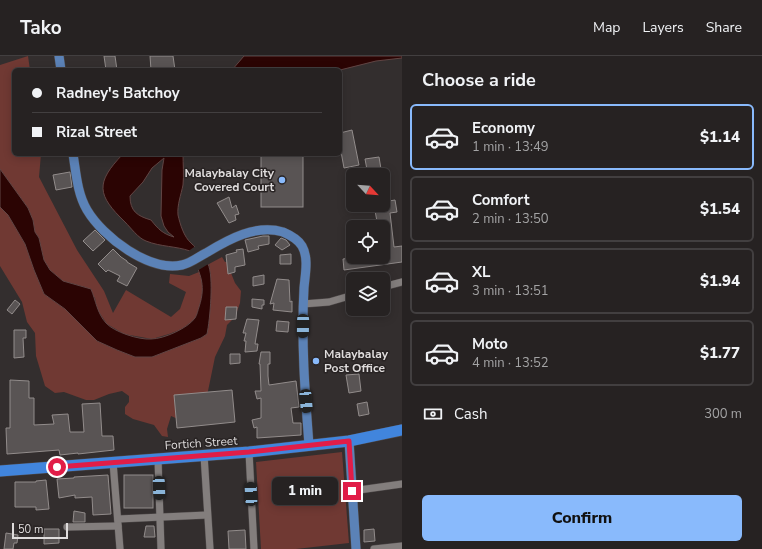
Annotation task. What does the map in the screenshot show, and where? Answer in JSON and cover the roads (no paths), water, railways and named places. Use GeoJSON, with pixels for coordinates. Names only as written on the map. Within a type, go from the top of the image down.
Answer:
{"type":"FeatureCollection","features":[{"type":"Feature","properties":{"kind":"highway","name":"Fortich Street"},"geometry":{"type":"LineString","coordinates":[[0,471],[249,452],[349,441],[402,430]]}},
{"type":"Feature","properties":{"kind":"main road"},"geometry":{"type":"LineString","coordinates":[[59,56],[61,68]]}},
{"type":"Feature","properties":{"kind":"main road"},"geometry":{"type":"LineString","coordinates":[[74,156],[78,184],[86,209],[100,227],[120,244],[153,263],[172,266],[187,264],[229,240],[256,230],[276,230],[295,238],[302,246],[306,258],[303,304],[303,373],[309,445]]}},
{"type":"Feature","properties":{"kind":"main road"},"geometry":{"type":"LineString","coordinates":[[349,441],[356,549]]}},
{"type":"Feature","properties":{"kind":"street"},"geometry":{"type":"LineString","coordinates":[[390,285],[402,282]]}},
{"type":"Feature","properties":{"kind":"street"},"geometry":{"type":"LineString","coordinates":[[303,304],[329,302],[346,297]]}},
{"type":"Feature","properties":{"kind":"street"},"geometry":{"type":"LineString","coordinates":[[249,452],[254,549]]}},
{"type":"Feature","properties":{"kind":"street"},"geometry":{"type":"LineString","coordinates":[[204,455],[210,549]]}},
{"type":"Feature","properties":{"kind":"street"},"geometry":{"type":"LineString","coordinates":[[158,459],[161,549]]}},
{"type":"Feature","properties":{"kind":"street"},"geometry":{"type":"LineString","coordinates":[[113,462],[120,549]]}},
{"type":"Feature","properties":{"kind":"street"},"geometry":{"type":"LineString","coordinates":[[352,491],[402,484]]}},
{"type":"Feature","properties":{"kind":"street"},"geometry":{"type":"LineString","coordinates":[[67,527],[160,516],[207,515]]}},
{"type":"Feature","properties":{"kind":"street"},"geometry":{"type":"LineString","coordinates":[[374,549],[402,546]]}},
{"type":"Feature","properties":{"kind":"place","name":"Malaybalay City Covered Court"},"geometry":{"type":"Point","coordinates":[282,180]}},
{"type":"Feature","properties":{"kind":"place","name":"Malaybalay Post Office"},"geometry":{"type":"Point","coordinates":[316,361]}}]}
